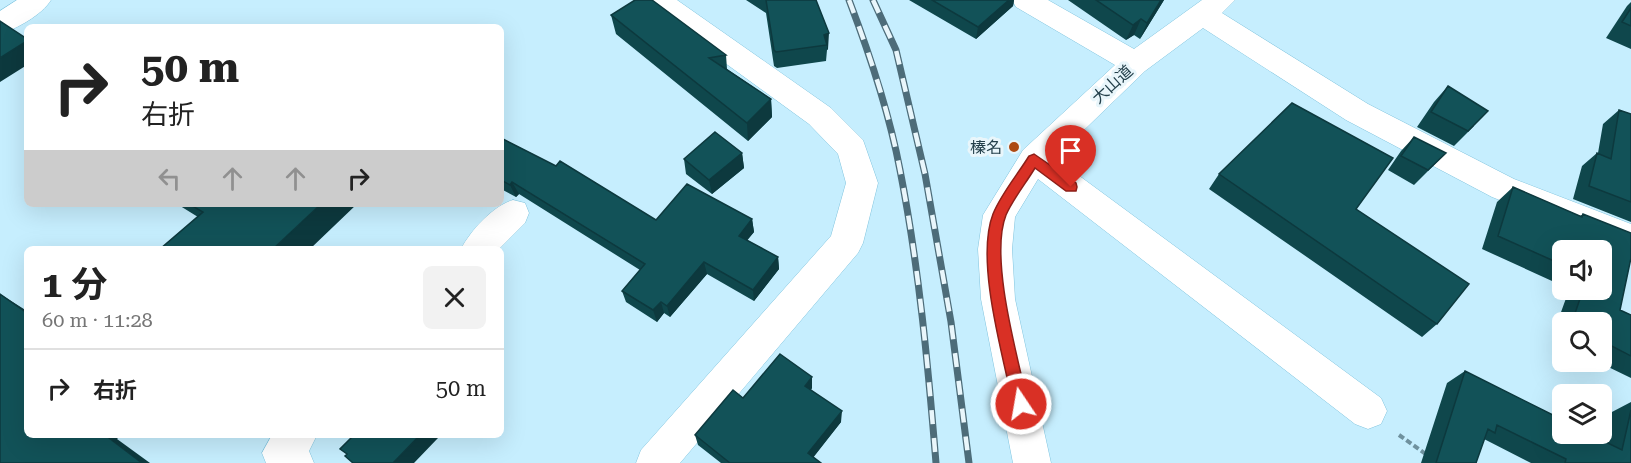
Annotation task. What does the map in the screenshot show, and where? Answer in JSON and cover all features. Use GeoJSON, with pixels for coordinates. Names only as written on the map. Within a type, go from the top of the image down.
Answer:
{"type":"FeatureCollection","features":[{"type":"Feature","properties":{"kind":"street"},"geometry":{"type":"LineString","coordinates":[[0,24],[37,0]]}},
{"type":"Feature","properties":{"kind":"street"},"geometry":{"type":"LineString","coordinates":[[655,463],[846,243],[862,183],[852,149],[820,116],[658,0]]}},
{"type":"Feature","properties":{"kind":"street"},"geometry":{"type":"LineString","coordinates":[[1026,0],[1135,63]]}},
{"type":"Feature","properties":{"kind":"street"},"geometry":{"type":"LineString","coordinates":[[1211,7],[1377,123],[1503,188],[1631,238]]}},
{"type":"Feature","properties":{"kind":"street","name":"大山道"},"geometry":{"type":"LineString","coordinates":[[1032,463],[998,299],[994,249],[999,215],[1034,159],[1079,114],[1135,63],[1211,7]]}},
{"type":"Feature","properties":{"kind":"street"},"geometry":{"type":"LineString","coordinates":[[1034,159],[1368,411]]}},
{"type":"Feature","properties":{"kind":"street"},"geometry":{"type":"LineString","coordinates":[[481,246],[513,213]]}},
{"type":"Feature","properties":{"kind":"street"},"geometry":{"type":"LineString","coordinates":[[295,438],[281,453],[295,463]]}},
{"type":"Feature","properties":{"kind":"path"},"geometry":{"type":"LineString","coordinates":[[1407,441],[1430,458]]}},
{"type":"Feature","properties":{"kind":"building"},"geometry":{"type":"Polygon","coordinates":[[[635,0],[652,0],[726,55],[709,58],[771,99],[747,123],[611,15],[635,0]]]}},
{"type":"Feature","properties":{"kind":"building"},"geometry":{"type":"Polygon","coordinates":[[[766,0],[816,0],[829,33],[824,35],[827,45],[776,52],[766,0]]]}},
{"type":"Feature","properties":{"kind":"building"},"geometry":{"type":"Polygon","coordinates":[[[932,0],[1009,0],[978,27],[932,0]]]}},
{"type":"Feature","properties":{"kind":"building"},"geometry":{"type":"Polygon","coordinates":[[[1096,0],[1161,0],[1147,23],[1141,19],[1133,25],[1096,0]]]}},
{"type":"Feature","properties":{"kind":"building"},"geometry":{"type":"Polygon","coordinates":[[[1631,8],[1631,26],[1622,22],[1631,8]]]}},
{"type":"Feature","properties":{"kind":"building"},"geometry":{"type":"Polygon","coordinates":[[[0,21],[24,37],[24,43],[0,58],[0,21]]]}},
{"type":"Feature","properties":{"kind":"building"},"geometry":{"type":"Polygon","coordinates":[[[1448,86],[1488,111],[1468,131],[1431,112],[1448,86]]]}},
{"type":"Feature","properties":{"kind":"building"},"geometry":{"type":"Polygon","coordinates":[[[1292,103],[1393,158],[1356,209],[1469,284],[1437,324],[1219,174],[1292,103]]]}},
{"type":"Feature","properties":{"kind":"building"},"geometry":{"type":"Polygon","coordinates":[[[1619,110],[1631,114],[1631,202],[1589,186],[1597,153],[1611,159],[1619,110]]]}},
{"type":"Feature","properties":{"kind":"building"},"geometry":{"type":"Polygon","coordinates":[[[715,132],[742,153],[709,180],[684,159],[715,132]]]}},
{"type":"Feature","properties":{"kind":"building"},"geometry":{"type":"Polygon","coordinates":[[[1414,137],[1446,153],[1428,170],[1401,156],[1414,137]]]}},
{"type":"Feature","properties":{"kind":"building"},"geometry":{"type":"Polygon","coordinates":[[[504,140],[556,166],[560,161],[656,220],[687,184],[752,219],[739,236],[778,257],[753,290],[704,262],[667,306],[661,302],[653,310],[622,291],[645,264],[512,182],[510,185],[504,182],[504,140]]]}},
{"type":"Feature","properties":{"kind":"building"},"geometry":{"type":"Polygon","coordinates":[[[1513,187],[1582,217],[1583,214],[1631,233],[1631,258],[1620,310],[1631,315],[1631,356],[1612,346],[1612,312],[1575,312],[1580,300],[1612,300],[1612,240],[1552,240],[1552,260],[1498,236],[1513,187]]]}},
{"type":"Feature","properties":{"kind":"building"},"geometry":{"type":"Polygon","coordinates":[[[194,207],[318,207],[276,246],[163,246],[203,212],[194,207]]]}},
{"type":"Feature","properties":{"kind":"building"},"geometry":{"type":"Polygon","coordinates":[[[0,294],[24,311],[24,438],[109,438],[142,463],[0,463],[0,294]]]}},
{"type":"Feature","properties":{"kind":"building"},"geometry":{"type":"Polygon","coordinates":[[[780,354],[812,377],[805,386],[842,411],[808,453],[821,463],[730,463],[695,435],[733,390],[743,398],[780,354]]]}},
{"type":"Feature","properties":{"kind":"building"},"geometry":{"type":"Polygon","coordinates":[[[1465,371],[1552,414],[1552,444],[1610,444],[1622,450],[1631,410],[1631,463],[1565,463],[1566,459],[1497,425],[1495,433],[1488,429],[1476,463],[1436,463],[1465,371]]]}},
{"type":"Feature","properties":{"kind":"building"},"geometry":{"type":"Polygon","coordinates":[[[351,438],[417,438],[393,463],[353,463],[340,449],[351,438]]]}},
{"type":"Feature","properties":{"kind":"railway"},"geometry":{"type":"LineString","coordinates":[[849,0],[878,84],[907,206],[918,279],[936,463]]}},
{"type":"Feature","properties":{"kind":"railway"},"geometry":{"type":"LineString","coordinates":[[873,0],[896,50],[925,174],[951,322],[969,463]]}},
{"type":"Feature","properties":{"kind":"place","name":"榛名"},"geometry":{"type":"Point","coordinates":[1014,147]}},
{"type":"Feature","properties":{"kind":"route"},"geometry":{"type":"LineString","coordinates":[[1021,404],[998,299],[994,249],[999,215],[1034,159],[1071,187]]}}]}
